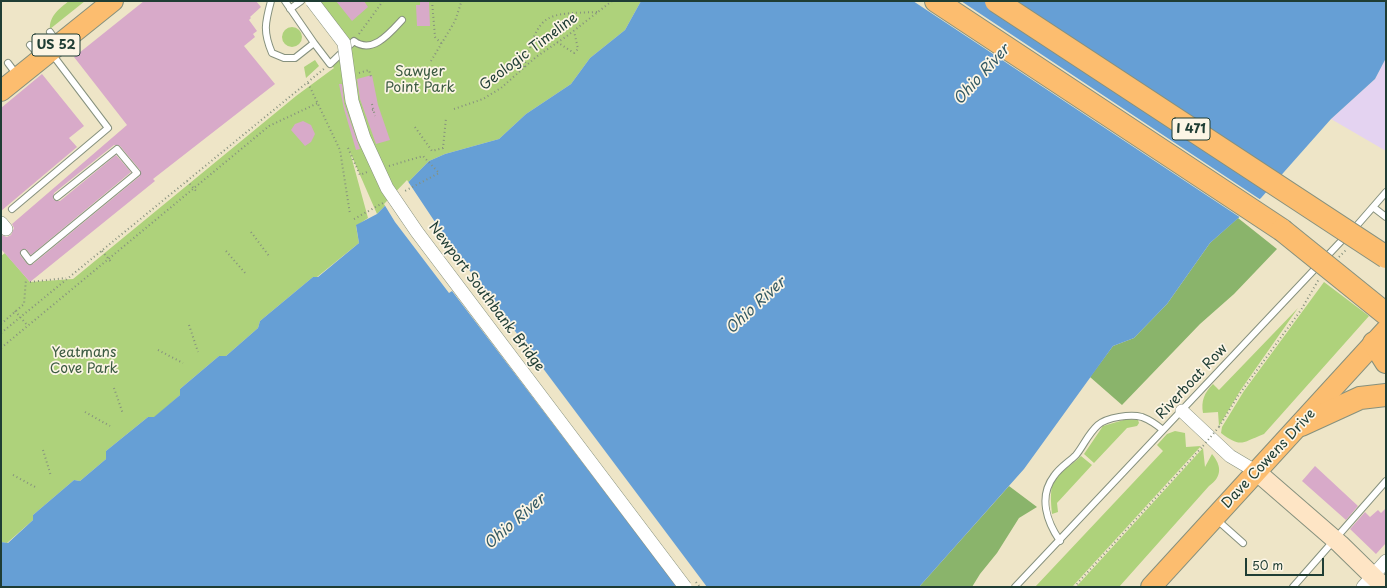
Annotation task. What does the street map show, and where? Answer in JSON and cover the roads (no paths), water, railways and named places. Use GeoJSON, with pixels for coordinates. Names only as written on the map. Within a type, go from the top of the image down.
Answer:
{"type":"FeatureCollection","features":[{"type":"Feature","properties":{"kind":"highway","name":"I 471"},"geometry":{"type":"LineString","coordinates":[[936,1],[1282,230],[1386,302]]}},
{"type":"Feature","properties":{"kind":"highway","name":"I 471"},"geometry":{"type":"LineString","coordinates":[[996,1],[1386,257]]}},
{"type":"Feature","properties":{"kind":"highway"},"geometry":{"type":"LineString","coordinates":[[1282,230],[1386,314]]}},
{"type":"Feature","properties":{"kind":"highway"},"geometry":{"type":"LineString","coordinates":[[1380,337],[1386,362]]}},
{"type":"Feature","properties":{"kind":"highway"},"geometry":{"type":"LineString","coordinates":[[1301,425],[1360,398],[1386,395]]}},
{"type":"Feature","properties":{"kind":"main road","name":"US 52"},"geometry":{"type":"LineString","coordinates":[[1,92],[13,70],[113,1]]}},
{"type":"Feature","properties":{"kind":"main road","name":"Dave Cowens Drive"},"geometry":{"type":"LineString","coordinates":[[1152,587],[1380,337]]}},
{"type":"Feature","properties":{"kind":"street","name":"Newport Southbank Bridge"},"geometry":{"type":"LineString","coordinates":[[312,1],[344,43],[352,101],[364,138],[388,188],[417,232],[685,587]]}},
{"type":"Feature","properties":{"kind":"street"},"geometry":{"type":"LineString","coordinates":[[1182,411],[1230,456],[1257,472],[1335,540],[1374,583],[1386,561]]}},
{"type":"Feature","properties":{"kind":"lane"},"geometry":{"type":"LineString","coordinates":[[271,1],[266,20],[265,38],[272,53],[284,58],[295,58],[314,43]]}},
{"type":"Feature","properties":{"kind":"lane"},"geometry":{"type":"LineString","coordinates":[[285,1],[330,64],[354,41],[361,46],[366,46],[379,41],[387,36],[402,20]]}},
{"type":"Feature","properties":{"kind":"lane"},"geometry":{"type":"LineString","coordinates":[[290,9],[301,1]]}},
{"type":"Feature","properties":{"kind":"lane"},"geometry":{"type":"LineString","coordinates":[[12,209],[108,128],[46,46]]}},
{"type":"Feature","properties":{"kind":"lane"},"geometry":{"type":"LineString","coordinates":[[24,253],[30,261],[137,173],[117,149],[57,197]]}},
{"type":"Feature","properties":{"kind":"lane","name":"Riverboat Row"},"geometry":{"type":"LineString","coordinates":[[1015,587],[1060,541],[1386,192]]}},
{"type":"Feature","properties":{"kind":"lane"},"geometry":{"type":"LineString","coordinates":[[1373,207],[1386,217]]}},
{"type":"Feature","properties":{"kind":"lane"},"geometry":{"type":"LineString","coordinates":[[1060,541],[1048,521],[1046,502],[1048,490],[1053,477],[1065,463],[1076,455],[1087,437],[1098,426],[1108,420],[1141,417],[1153,422],[1163,430]]}},
{"type":"Feature","properties":{"kind":"lane"},"geometry":{"type":"LineString","coordinates":[[1293,587],[1386,481]]}},
{"type":"Feature","properties":{"kind":"lane"},"geometry":{"type":"LineString","coordinates":[[1214,518],[1243,543]]}},
{"type":"Feature","properties":{"kind":"water","name":"Ohio River"},"geometry":{"type":"Polygon","coordinates":[[[641,1],[1386,1],[1386,58],[1375,79],[1331,119],[1261,198],[1210,243],[1167,304],[1134,338],[1113,346],[1024,469],[919,587],[1,587],[1,542],[8,543],[33,520],[33,515],[74,480],[80,481],[106,459],[106,451],[148,417],[154,417],[180,395],[180,389],[219,356],[226,356],[258,328],[260,321],[313,277],[318,277],[359,243],[356,225],[377,214],[429,161],[445,154],[499,139],[526,114],[571,84],[590,58],[625,30],[641,1]]]}},
{"type":"Feature","properties":{"kind":"park label","name":"Sawyer Point Park"},"geometry":{"type":"Point","coordinates":[420,80]}},
{"type":"Feature","properties":{"kind":"park label","name":"Yeatmans Cove Park"},"geometry":{"type":"Point","coordinates":[84,362]}}]}
